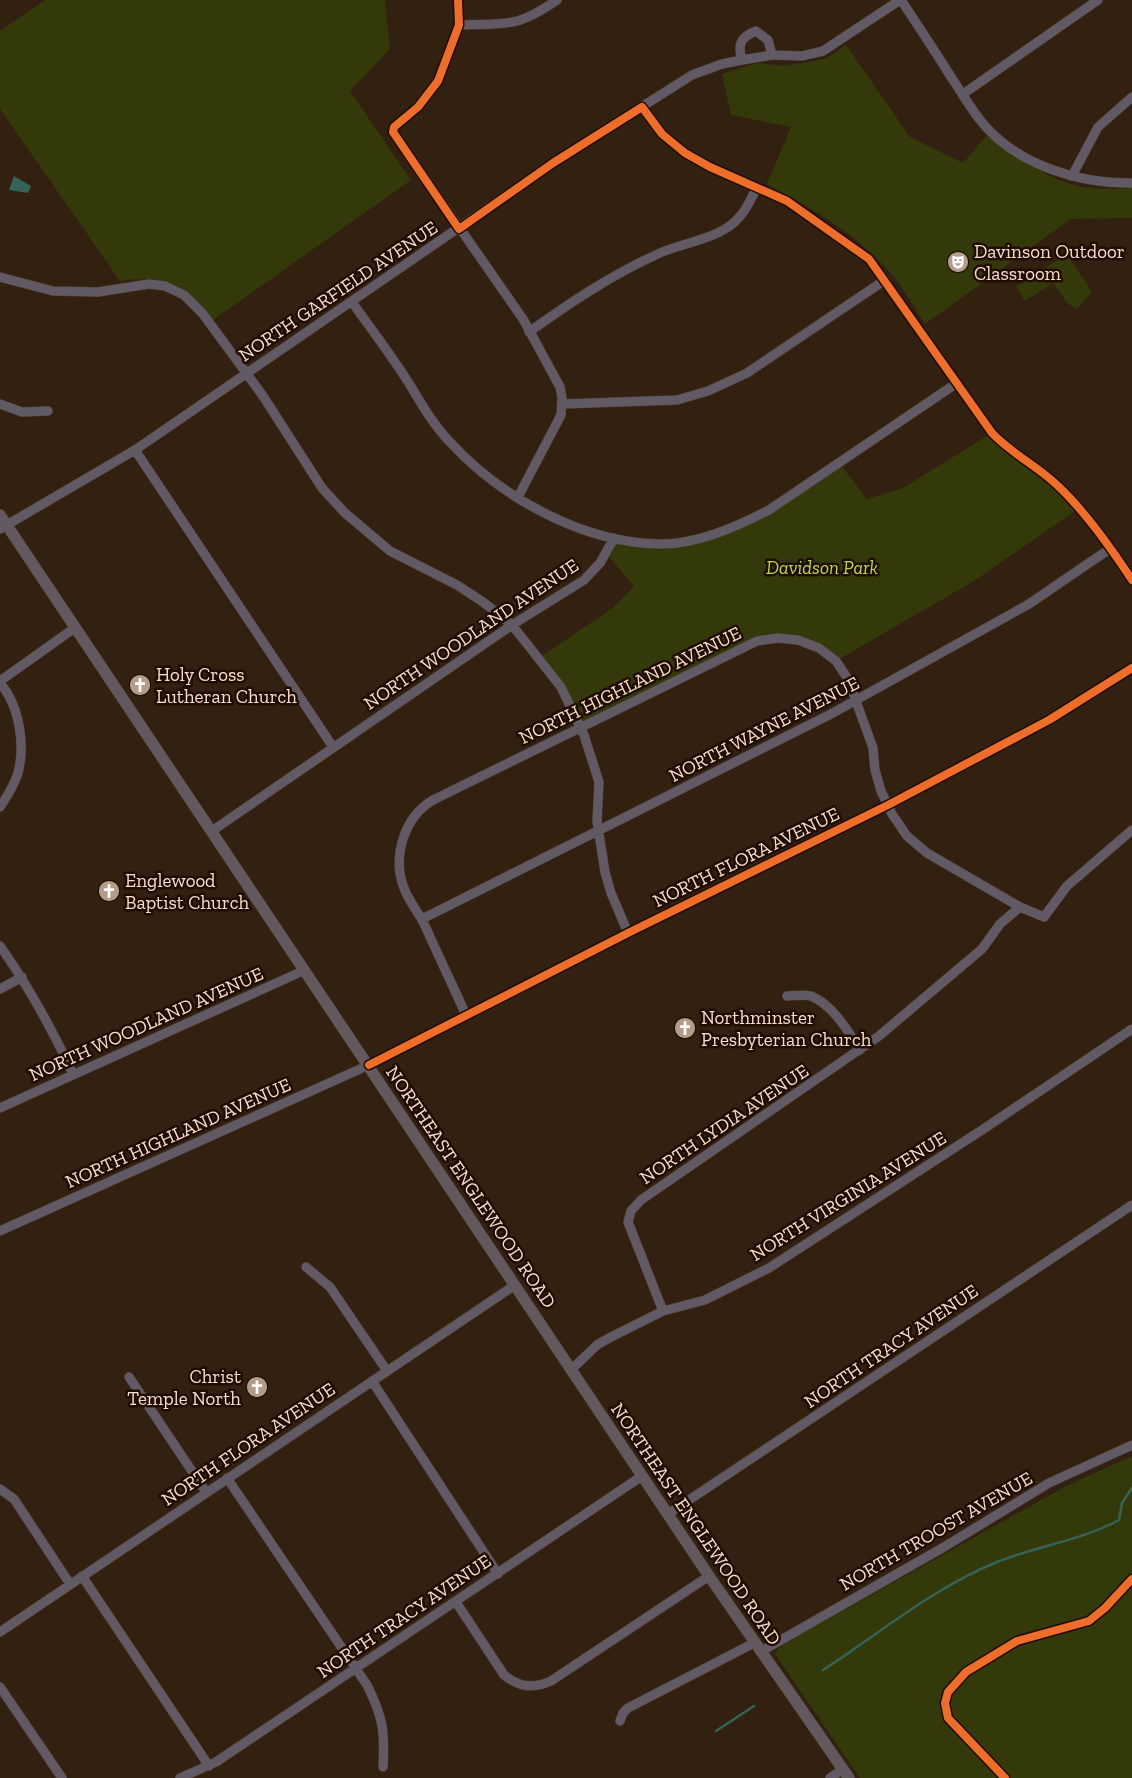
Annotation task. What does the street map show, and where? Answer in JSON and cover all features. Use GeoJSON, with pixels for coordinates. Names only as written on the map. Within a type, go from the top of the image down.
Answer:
{"type":"FeatureCollection","features":[{"type":"Feature","properties":{"kind":"main road","name":"NORTHEAST ENGLEWOOD ROAD"},"geometry":{"type":"LineString","coordinates":[[2,523],[76,628],[709,1576],[846,1774]]}},
{"type":"Feature","properties":{"kind":"street"},"geometry":{"type":"LineString","coordinates":[[458,0],[459,25],[434,87],[418,107],[394,127],[393,132],[509,299],[560,387],[563,404],[559,421],[518,497]]}},
{"type":"Feature","properties":{"kind":"street"},"geometry":{"type":"LineString","coordinates":[[459,25],[516,23],[537,14],[557,0]]}},
{"type":"Feature","properties":{"kind":"street"},"geometry":{"type":"LineString","coordinates":[[901,0],[973,112],[1002,142],[1028,158],[1072,176],[1099,181],[1132,183]]}},
{"type":"Feature","properties":{"kind":"street","name":"NORTH GARFIELD AVENUE"},"geometry":{"type":"LineString","coordinates":[[2,523],[135,450],[459,229],[552,163],[692,75],[722,64],[742,60],[772,55],[802,56],[823,52],[901,0]]}},
{"type":"Feature","properties":{"kind":"street"},"geometry":{"type":"LineString","coordinates":[[963,94],[1098,0]]}},
{"type":"Feature","properties":{"kind":"street"},"geometry":{"type":"LineString","coordinates":[[742,60],[738,49],[740,41],[756,31],[768,40],[772,55]]}},
{"type":"Feature","properties":{"kind":"street"},"geometry":{"type":"LineString","coordinates":[[1072,176],[1098,127],[1132,97]]}},
{"type":"Feature","properties":{"kind":"street"},"geometry":{"type":"LineString","coordinates":[[642,107],[662,134],[684,153],[710,167],[787,201],[820,222],[869,259],[992,433],[1017,456],[1060,487],[1111,548],[1132,580]]}},
{"type":"Feature","properties":{"kind":"street"},"geometry":{"type":"LineString","coordinates":[[529,332],[592,288],[661,253],[729,226],[741,216],[757,187]]}},
{"type":"Feature","properties":{"kind":"street"},"geometry":{"type":"LineString","coordinates":[[0,278],[30,286],[75,292],[106,291],[149,284],[175,290],[193,302],[246,373],[322,488],[345,513],[390,550],[457,585],[483,602],[512,625],[553,675],[581,728],[599,782],[598,832],[611,893],[628,933]]}},
{"type":"Feature","properties":{"kind":"street"},"geometry":{"type":"LineString","coordinates":[[563,404],[677,400],[708,391],[746,373],[885,280]]}},
{"type":"Feature","properties":{"kind":"street"},"geometry":{"type":"LineString","coordinates":[[352,302],[425,410],[448,440],[482,472],[518,497],[572,524],[614,538],[659,544],[676,542],[719,532],[752,519],[958,383]]}},
{"type":"Feature","properties":{"kind":"street"},"geometry":{"type":"LineString","coordinates":[[0,404],[22,412],[48,411]]}},
{"type":"Feature","properties":{"kind":"street"},"geometry":{"type":"LineString","coordinates":[[135,450],[333,747]]}},
{"type":"Feature","properties":{"kind":"street","name":"NORTH WOODLAND AVENUE"},"geometry":{"type":"LineString","coordinates":[[212,831],[512,625],[584,580],[600,563],[614,538]]}},
{"type":"Feature","properties":{"kind":"street","name":"NORTH WAYNE AVENUE"},"geometry":{"type":"LineString","coordinates":[[422,919],[598,832],[854,701],[1029,604],[1111,548]]}},
{"type":"Feature","properties":{"kind":"street"},"geometry":{"type":"LineString","coordinates":[[0,808],[16,777],[20,747],[15,711],[5,688],[0,682],[76,628]]}},
{"type":"Feature","properties":{"kind":"street","name":"NORTH HIGHLAND AVENUE"},"geometry":{"type":"LineString","coordinates":[[422,919],[404,890],[399,872],[400,852],[408,825],[418,811],[433,800],[747,645],[778,638],[804,641],[828,654],[843,670],[873,748],[877,780],[897,824],[918,847],[1020,907],[1044,917],[1067,886],[1132,830]]}},
{"type":"Feature","properties":{"kind":"street","name":"NORTH FLORA AVENUE"},"geometry":{"type":"LineString","coordinates":[[369,1065],[628,933],[888,805],[1049,720],[1132,668]]}},
{"type":"Feature","properties":{"kind":"street","name":"NORTH LYDIA AVENUE"},"geometry":{"type":"LineString","coordinates":[[663,1311],[629,1228],[629,1215],[640,1200],[860,1050],[952,976],[982,949],[1000,924],[1020,907]]}},
{"type":"Feature","properties":{"kind":"street"},"geometry":{"type":"LineString","coordinates":[[422,919],[466,1015]]}},
{"type":"Feature","properties":{"kind":"street"},"geometry":{"type":"LineString","coordinates":[[0,946],[22,977],[49,1023],[73,1074]]}},
{"type":"Feature","properties":{"kind":"street","name":"NORTH WOODLAND AVENUE"},"geometry":{"type":"LineString","coordinates":[[0,1108],[305,970]]}},
{"type":"Feature","properties":{"kind":"street"},"geometry":{"type":"LineString","coordinates":[[0,989],[22,977]]}},
{"type":"Feature","properties":{"kind":"street"},"geometry":{"type":"LineString","coordinates":[[787,996],[810,996],[826,1007],[841,1020],[860,1050]]}},
{"type":"Feature","properties":{"kind":"street","name":"NORTH VIRGINIA AVENUE"},"geometry":{"type":"LineString","coordinates":[[572,1369],[597,1345],[663,1311],[705,1300],[769,1268],[982,1130],[1132,1028]]}},
{"type":"Feature","properties":{"kind":"street","name":"NORTH HIGHLAND AVENUE"},"geometry":{"type":"LineString","coordinates":[[0,1231],[369,1065]]}},
{"type":"Feature","properties":{"kind":"street","name":"NORTH TRACY AVENUE"},"geometry":{"type":"LineString","coordinates":[[668,1514],[1132,1205]]}},
{"type":"Feature","properties":{"kind":"street"},"geometry":{"type":"LineString","coordinates":[[306,1267],[330,1287],[387,1371]]}},
{"type":"Feature","properties":{"kind":"street","name":"NORTH FLORA AVENUE"},"geometry":{"type":"LineString","coordinates":[[0,1632],[206,1492],[438,1339],[515,1285]]}},
{"type":"Feature","properties":{"kind":"street"},"geometry":{"type":"LineString","coordinates":[[129,1377],[206,1492]]}},
{"type":"Feature","properties":{"kind":"street"},"geometry":{"type":"LineString","coordinates":[[372,1381],[498,1574]]}},
{"type":"Feature","properties":{"kind":"street","name":"NORTH TROOST AVENUE"},"geometry":{"type":"LineString","coordinates":[[620,1721],[622,1713],[628,1708],[757,1647],[944,1548],[1049,1483],[1132,1445]]}},
{"type":"Feature","properties":{"kind":"street","name":"NORTH TRACY AVENUE"},"geometry":{"type":"LineString","coordinates":[[180,1778],[209,1766],[642,1476]]}},
{"type":"Feature","properties":{"kind":"street"},"geometry":{"type":"LineString","coordinates":[[227,1478],[367,1685],[381,1716],[385,1733],[383,1767]]}},
{"type":"Feature","properties":{"kind":"street"},"geometry":{"type":"LineString","coordinates":[[0,1489],[14,1499],[70,1584]]}},
{"type":"Feature","properties":{"kind":"street"},"geometry":{"type":"LineString","coordinates":[[82,1576],[209,1766]]}},
{"type":"Feature","properties":{"kind":"street"},"geometry":{"type":"LineString","coordinates":[[456,1602],[504,1675],[512,1682],[531,1687],[550,1681],[709,1576]]}},
{"type":"Feature","properties":{"kind":"street"},"geometry":{"type":"LineString","coordinates":[[0,1687],[62,1778]]}},
{"type":"Feature","properties":{"kind":"street"},"geometry":{"type":"LineString","coordinates":[[830,1778],[846,1774]]}},
{"type":"Feature","properties":{"kind":"green space"},"geometry":{"type":"Polygon","coordinates":[[[45,0],[385,0],[390,49],[350,91],[411,180],[213,320],[193,299],[183,291],[172,286],[149,280],[120,281],[0,109],[0,31],[45,0]]]}},
{"type":"Feature","properties":{"kind":"green space"},"geometry":{"type":"Polygon","coordinates":[[[846,45],[910,137],[963,163],[988,134],[1029,164],[1062,181],[1088,188],[1132,188],[1132,218],[1071,219],[925,324],[897,281],[880,261],[835,224],[767,184],[791,127],[731,115],[722,74],[757,63],[784,66],[825,59],[846,45]]]}},
{"type":"Feature","properties":{"kind":"green space"},"geometry":{"type":"Polygon","coordinates":[[[1065,255],[1068,256],[1091,290],[1091,293],[1077,309],[1067,303],[1053,283],[1025,301],[1016,287],[1065,255]]]}},
{"type":"Feature","properties":{"kind":"green space","name":"Davidson Park"},"geometry":{"type":"Polygon","coordinates":[[[992,433],[1044,474],[1078,509],[974,581],[836,661],[819,648],[778,638],[738,650],[581,728],[539,658],[614,607],[634,586],[606,553],[614,538],[640,542],[685,541],[751,519],[839,463],[867,499],[903,488],[992,433]]]}},
{"type":"Feature","properties":{"kind":"green space"},"geometry":{"type":"Polygon","coordinates":[[[1132,1456],[1132,1778],[860,1778],[775,1654],[780,1646],[1068,1485],[1132,1456]]]}},
{"type":"Feature","properties":{"kind":"water"},"geometry":{"type":"Polygon","coordinates":[[[14,176],[31,186],[28,193],[9,190],[14,176]]]}},
{"type":"Feature","properties":{"kind":"waterway"},"geometry":{"type":"LineString","coordinates":[[823,1670],[907,1612],[973,1573],[1012,1556],[1089,1533],[1119,1520],[1122,1503],[1132,1488]]}},
{"type":"Feature","properties":{"kind":"waterway"},"geometry":{"type":"LineString","coordinates":[[716,1731],[754,1706]]}},
{"type":"Feature","properties":{"kind":"cycle path"},"geometry":{"type":"LineString","coordinates":[[458,0],[459,25],[438,81],[418,107],[394,127],[393,132],[459,229],[553,163],[642,107],[662,134],[685,153],[710,167],[787,201],[869,259],[992,433],[1008,448],[1042,472],[1068,496],[1098,531],[1132,580]]}},
{"type":"Feature","properties":{"kind":"cycle path"},"geometry":{"type":"LineString","coordinates":[[369,1065],[628,933],[888,805],[1049,720],[1132,668]]}},
{"type":"Feature","properties":{"kind":"cycle path"},"geometry":{"type":"LineString","coordinates":[[1005,1778],[948,1718],[945,1703],[948,1692],[966,1672],[1017,1641],[1089,1621],[1105,1608],[1132,1579]]}},
{"type":"Feature","properties":{"kind":"place","name":"Davinson Outdoor Classroom"},"geometry":{"type":"Point","coordinates":[958,262]}},
{"type":"Feature","properties":{"kind":"place","name":"Holy Cross Lutheran Church"},"geometry":{"type":"Point","coordinates":[140,685]}},
{"type":"Feature","properties":{"kind":"place","name":"Englewood Baptist Church"},"geometry":{"type":"Point","coordinates":[109,891]}},
{"type":"Feature","properties":{"kind":"place","name":"Northminster Presbyterian Church"},"geometry":{"type":"Point","coordinates":[685,1028]}},
{"type":"Feature","properties":{"kind":"place","name":"Christ Temple North"},"geometry":{"type":"Point","coordinates":[257,1387]}}]}
